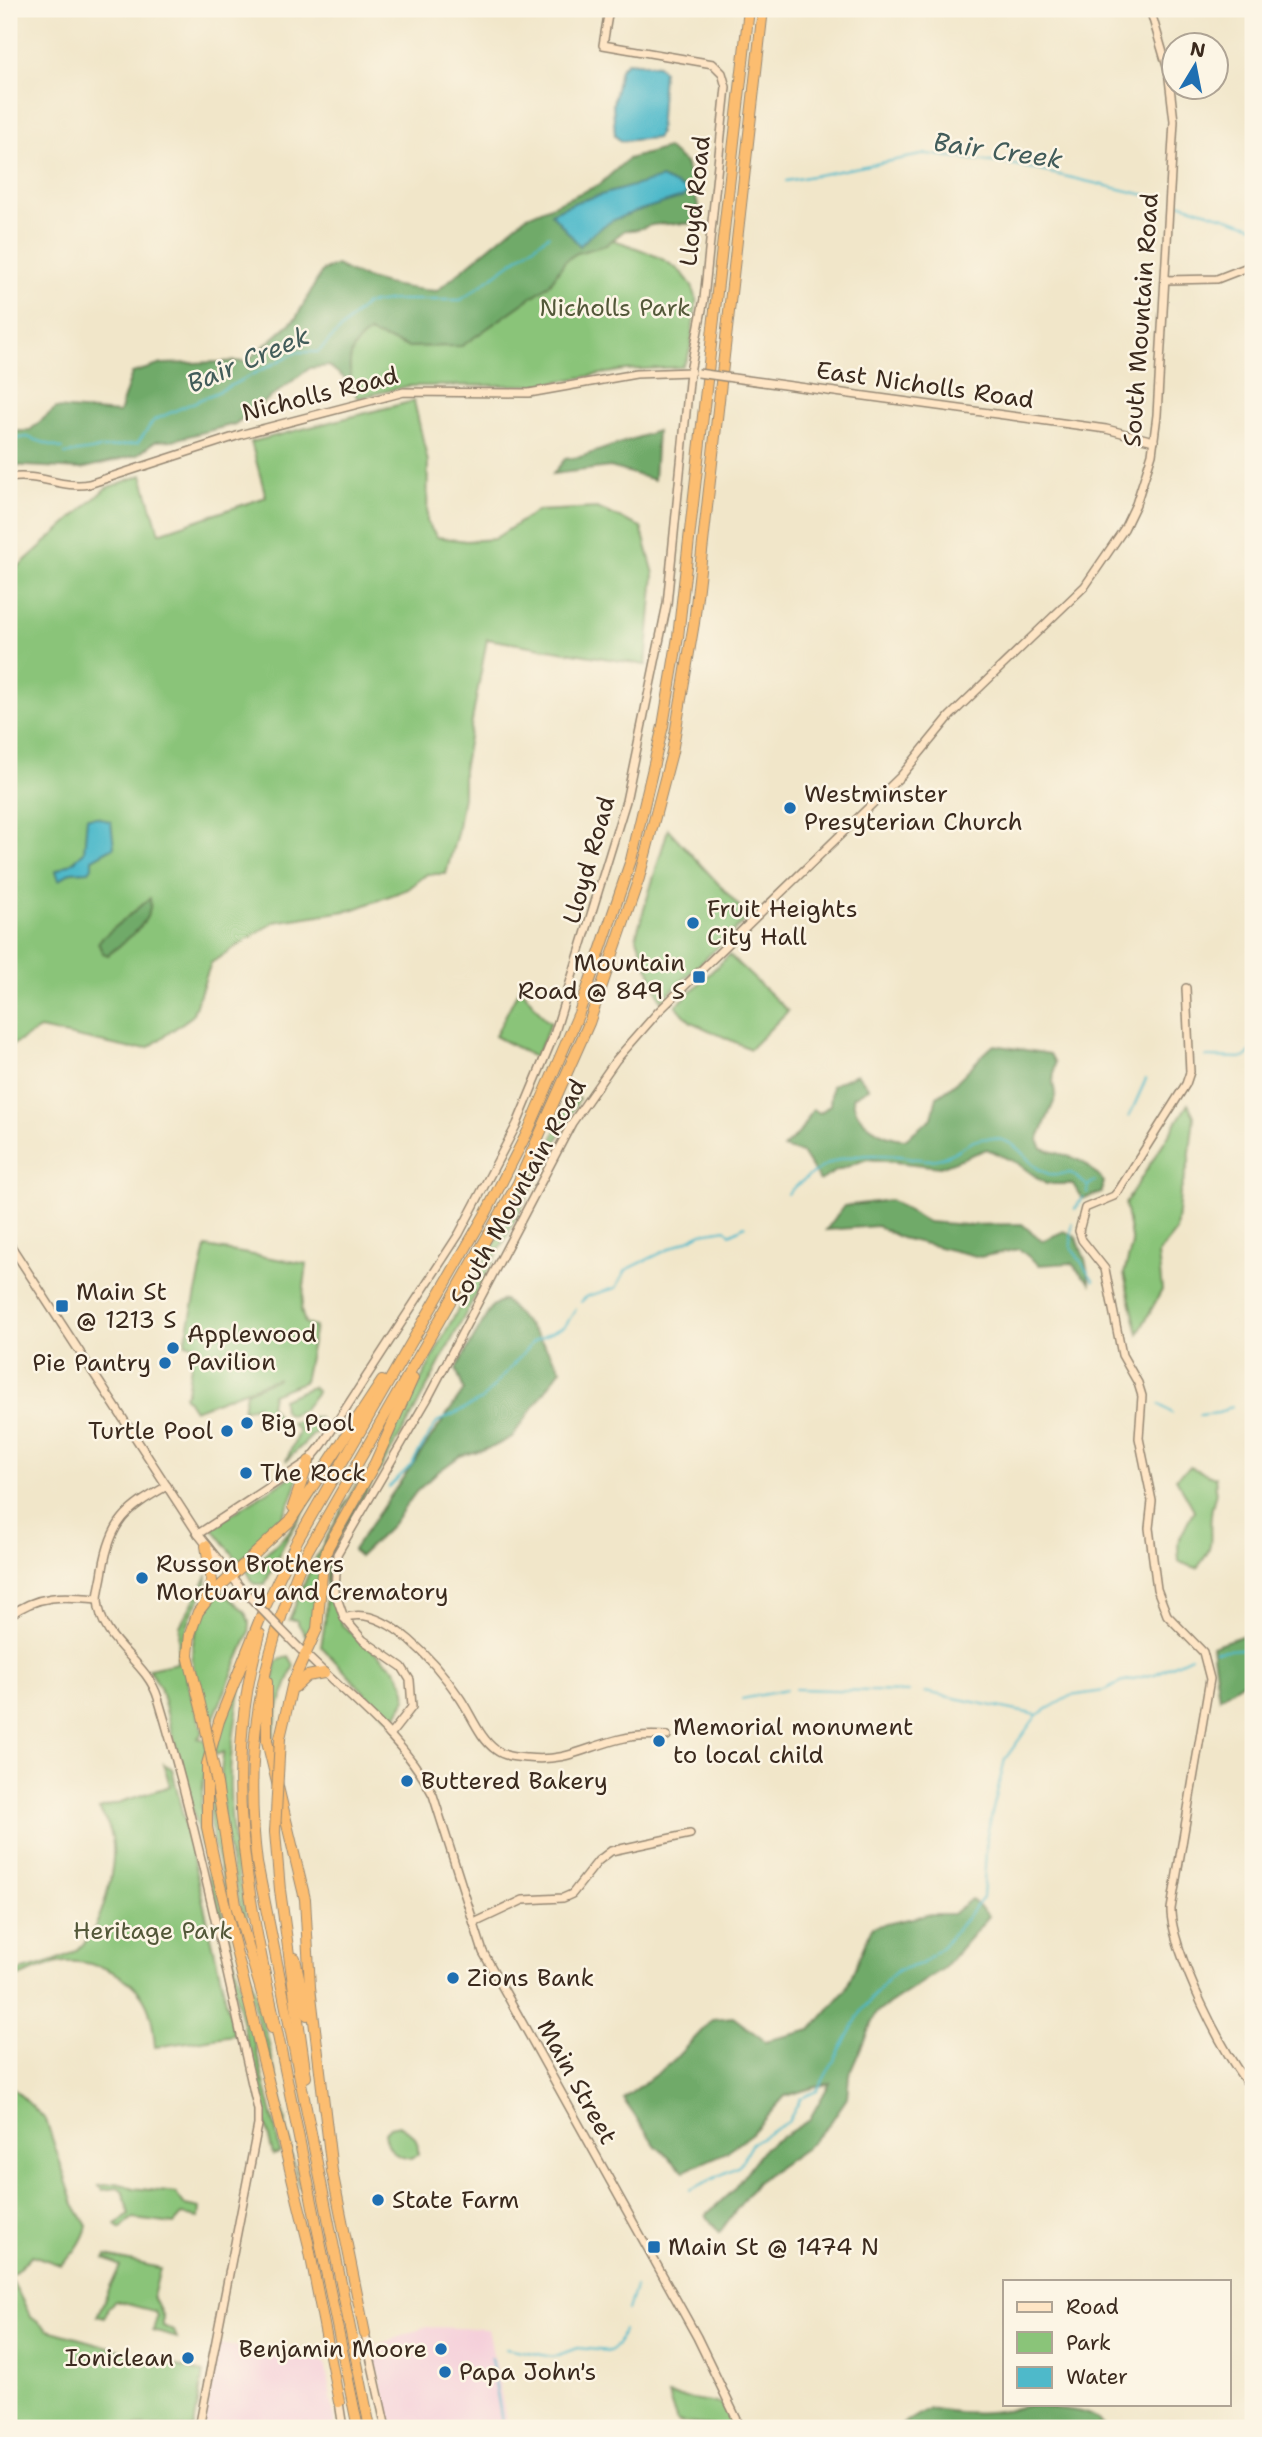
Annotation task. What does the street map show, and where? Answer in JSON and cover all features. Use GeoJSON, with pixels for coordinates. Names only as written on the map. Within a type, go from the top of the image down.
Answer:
{"type":"FeatureCollection","features":[{"type":"Feature","properties":{"kind":"highway"},"geometry":{"type":"LineString","coordinates":[[339,2402],[308,2242],[207,1828],[207,1764],[214,1735],[298,1539],[496,1194],[561,1058],[611,924],[645,807],[680,629],[749,9]]}},
{"type":"Feature","properties":{"kind":"highway"},"geometry":{"type":"LineString","coordinates":[[370,2428],[257,1863],[251,1768],[257,1704],[274,1632],[313,1540],[517,1184],[580,1046],[629,913],[664,785],[694,623],[763,9]]}},
{"type":"Feature","properties":{"kind":"highway"},"geometry":{"type":"LineString","coordinates":[[309,2123],[307,2087],[275,1832],[280,1738],[289,1696],[321,1614],[323,1569],[328,1546],[375,1463],[449,1305]]}},
{"type":"Feature","properties":{"kind":"highway"},"geometry":{"type":"LineString","coordinates":[[200,1609],[285,1525],[430,1311]]}},
{"type":"Feature","properties":{"kind":"highway"},"geometry":{"type":"LineString","coordinates":[[285,1525],[309,1461]]}},
{"type":"Feature","properties":{"kind":"highway"},"geometry":{"type":"LineString","coordinates":[[206,1545],[212,1581],[190,1634],[188,1655],[217,1784],[236,1905],[262,2002],[282,2054]]}},
{"type":"Feature","properties":{"kind":"highway"},"geometry":{"type":"LineString","coordinates":[[277,1584],[261,1630],[247,1689],[238,1786],[244,1864],[358,2428]]}},
{"type":"Feature","properties":{"kind":"highway"},"geometry":{"type":"LineString","coordinates":[[286,1600],[267,1680],[267,1741],[305,1899],[318,2056],[334,2186],[365,2334]]}},
{"type":"Feature","properties":{"kind":"highway"},"geometry":{"type":"LineString","coordinates":[[289,1696],[299,1681],[324,1673]]}},
{"type":"Feature","properties":{"kind":"highway"},"geometry":{"type":"LineString","coordinates":[[280,1880],[318,2056]]}},
{"type":"Feature","properties":{"kind":"street","name":"Lloyd Road"},"geometry":{"type":"LineString","coordinates":[[198,1534],[309,1461],[380,1360],[459,1234],[517,1124],[554,1035],[609,867],[636,760],[667,604],[714,213],[726,87],[722,73],[713,64],[603,45],[609,9]]}},
{"type":"Feature","properties":{"kind":"street","name":"South Mountain Road"},"geometry":{"type":"LineString","coordinates":[[390,1735],[412,1707],[410,1680],[402,1667],[363,1640],[344,1618],[335,1592],[337,1554],[428,1398],[572,1123],[591,1095],[658,1012],[894,783],[950,716],[1085,586],[1124,529],[1136,504],[1154,441],[1174,145],[1173,104],[1166,65],[1150,9]]}},
{"type":"Feature","properties":{"kind":"street"},"geometry":{"type":"LineString","coordinates":[[1165,280],[1217,279],[1253,265]]}},
{"type":"Feature","properties":{"kind":"street","name":"East Nicholls Road"},"geometry":{"type":"LineString","coordinates":[[694,372],[1106,429],[1154,441]]}},
{"type":"Feature","properties":{"kind":"street","name":"Nicholls Road"},"geometry":{"type":"LineString","coordinates":[[9,478],[33,476],[69,485],[89,484],[243,434],[411,391],[530,393],[636,374],[694,372]]}},
{"type":"Feature","properties":{"kind":"street"},"geometry":{"type":"LineString","coordinates":[[1186,988],[1189,1072],[1186,1084],[1119,1190],[1114,1196],[1085,1208],[1079,1231],[1082,1240],[1105,1269],[1122,1356],[1138,1383],[1142,1396],[1139,1438],[1152,1502],[1149,1528],[1157,1590],[1167,1615],[1203,1652],[1210,1679],[1171,1909],[1172,1932],[1202,2001],[1242,2079],[1253,2089]]}},
{"type":"Feature","properties":{"kind":"street"},"geometry":{"type":"LineString","coordinates":[[9,1243],[198,1534],[231,1578],[324,1673],[390,1735]]}},
{"type":"Feature","properties":{"kind":"street"},"geometry":{"type":"LineString","coordinates":[[167,1486],[134,1506],[116,1525],[108,1547],[98,1599],[107,1631],[152,1682],[174,1755],[258,2110],[256,2136],[199,2428]]}},
{"type":"Feature","properties":{"kind":"street"},"geometry":{"type":"LineString","coordinates":[[9,1616],[33,1600],[57,1595],[98,1599]]}},
{"type":"Feature","properties":{"kind":"street"},"geometry":{"type":"LineString","coordinates":[[344,1618],[357,1613],[368,1615],[419,1648],[459,1696],[493,1749],[503,1755],[550,1760],[576,1755],[617,1740],[644,1735],[667,1737]]}},
{"type":"Feature","properties":{"kind":"street","name":"Main Street"},"geometry":{"type":"LineString","coordinates":[[390,1735],[402,1747],[433,1795],[492,1970],[696,2337],[740,2428]]}},
{"type":"Feature","properties":{"kind":"street"},"geometry":{"type":"LineString","coordinates":[[474,1923],[523,1900],[563,1898],[572,1894],[598,1861],[620,1847],[690,1834]]}},
{"type":"Feature","properties":{"kind":"street"},"geometry":{"type":"LineString","coordinates":[[365,2334],[386,2428]]}},
{"type":"Feature","properties":{"kind":"street"},"geometry":{"type":"LineString","coordinates":[[339,2402],[343,2428]]}},
{"type":"Feature","properties":{"kind":"shaded area"},"geometry":{"type":"Polygon","coordinates":[[[426,2327],[488,2329],[508,2428],[392,2428],[372,2347],[426,2327]]]}},
{"type":"Feature","properties":{"kind":"shaded area"},"geometry":{"type":"Polygon","coordinates":[[[218,2344],[325,2362],[336,2428],[204,2428],[218,2344]]]}},
{"type":"Feature","properties":{"kind":"green space"},"geometry":{"type":"Polygon","coordinates":[[[667,148],[685,163],[703,221],[625,230],[606,245],[577,253],[565,261],[549,285],[462,346],[408,347],[369,333],[357,343],[351,355],[352,384],[329,366],[310,368],[235,424],[173,440],[156,441],[137,455],[81,469],[9,465],[9,431],[29,431],[56,408],[119,413],[132,373],[162,364],[247,361],[296,318],[322,271],[336,265],[385,284],[437,291],[525,217],[599,185],[628,159],[667,148]]]}},
{"type":"Feature","properties":{"kind":"green space","name":"Nicholls Park"},"geometry":{"type":"Polygon","coordinates":[[[614,240],[663,260],[674,267],[692,286],[696,301],[691,342],[687,359],[681,367],[625,370],[536,385],[408,386],[357,398],[351,380],[351,354],[361,339],[369,333],[408,347],[549,285],[565,261],[577,252],[614,240]]]}},
{"type":"Feature","properties":{"kind":"green space"},"geometry":{"type":"Polygon","coordinates":[[[414,401],[428,462],[427,523],[437,537],[466,541],[494,539],[537,511],[597,508],[641,527],[654,574],[646,665],[487,639],[463,770],[463,796],[457,833],[446,874],[427,874],[408,889],[352,910],[274,922],[211,963],[192,1016],[149,1047],[132,1049],[40,1029],[9,1047],[9,575],[106,488],[142,475],[159,533],[266,497],[251,442],[414,401]]]}},
{"type":"Feature","properties":{"kind":"green space"},"geometry":{"type":"Polygon","coordinates":[[[657,431],[654,480],[610,467],[553,474],[565,459],[580,457],[657,431]]]}},
{"type":"Feature","properties":{"kind":"green space"},"geometry":{"type":"Polygon","coordinates":[[[668,829],[749,917],[661,1001],[636,936],[668,829]]]}},
{"type":"Feature","properties":{"kind":"green space"},"geometry":{"type":"Polygon","coordinates":[[[150,898],[148,915],[143,923],[108,955],[103,953],[98,943],[101,939],[150,898]]]}},
{"type":"Feature","properties":{"kind":"green space"},"geometry":{"type":"Polygon","coordinates":[[[729,955],[788,1011],[750,1049],[691,1022],[676,1006],[729,955]]]}},
{"type":"Feature","properties":{"kind":"green space"},"geometry":{"type":"Polygon","coordinates":[[[520,987],[546,1020],[551,1022],[536,1058],[495,1036],[520,987]]]}},
{"type":"Feature","properties":{"kind":"green space"},"geometry":{"type":"Polygon","coordinates":[[[994,1045],[1050,1054],[1055,1063],[1053,1083],[1056,1097],[1038,1140],[1042,1148],[1082,1161],[1088,1166],[1104,1182],[1101,1193],[1082,1199],[1073,1184],[1046,1184],[1017,1163],[987,1149],[940,1167],[867,1159],[836,1171],[820,1181],[802,1153],[783,1148],[799,1133],[813,1109],[820,1113],[830,1105],[832,1085],[857,1074],[869,1088],[853,1097],[858,1114],[879,1132],[905,1139],[932,1118],[937,1096],[994,1045]]]}},
{"type":"Feature","properties":{"kind":"green space"},"geometry":{"type":"Polygon","coordinates":[[[570,1094],[579,1099],[409,1421],[330,1557],[334,1543],[376,1470],[446,1331],[552,1140],[570,1094]]]}},
{"type":"Feature","properties":{"kind":"green space"},"geometry":{"type":"Polygon","coordinates":[[[1188,1104],[1194,1116],[1189,1162],[1180,1194],[1176,1231],[1158,1254],[1162,1290],[1138,1334],[1124,1274],[1132,1244],[1125,1204],[1188,1104]]]}},
{"type":"Feature","properties":{"kind":"green space"},"geometry":{"type":"Polygon","coordinates":[[[890,1200],[928,1222],[967,1225],[1022,1224],[1042,1241],[1064,1231],[1076,1237],[1085,1259],[1090,1283],[1071,1263],[1039,1265],[1019,1249],[980,1257],[901,1238],[877,1226],[826,1230],[844,1206],[890,1200]]]}},
{"type":"Feature","properties":{"kind":"green space"},"geometry":{"type":"Polygon","coordinates":[[[206,1247],[307,1264],[301,1310],[305,1323],[315,1327],[304,1382],[272,1394],[270,1405],[279,1418],[256,1427],[258,1405],[243,1410],[246,1392],[278,1378],[194,1410],[184,1395],[187,1392],[194,1345],[185,1343],[206,1247]]]}},
{"type":"Feature","properties":{"kind":"green space"},"geometry":{"type":"Polygon","coordinates":[[[504,1300],[537,1335],[561,1369],[512,1437],[493,1447],[460,1456],[435,1474],[416,1492],[392,1525],[359,1557],[353,1550],[464,1390],[456,1369],[492,1306],[504,1300]]]}},
{"type":"Feature","properties":{"kind":"green space"},"geometry":{"type":"Polygon","coordinates":[[[312,1387],[317,1392],[303,1410],[290,1415],[283,1411],[282,1399],[312,1387]]]}},
{"type":"Feature","properties":{"kind":"green space"},"geometry":{"type":"Polygon","coordinates":[[[319,1417],[320,1428],[286,1461],[299,1431],[291,1423],[319,1417]]]}},
{"type":"Feature","properties":{"kind":"green space"},"geometry":{"type":"Polygon","coordinates":[[[354,1427],[283,1546],[265,1584],[254,1584],[247,1571],[288,1533],[354,1427]]]}},
{"type":"Feature","properties":{"kind":"green space"},"geometry":{"type":"Polygon","coordinates":[[[1190,1467],[1215,1477],[1216,1485],[1209,1548],[1197,1568],[1179,1562],[1178,1542],[1194,1510],[1176,1478],[1190,1467]]]}},
{"type":"Feature","properties":{"kind":"green space"},"geometry":{"type":"Polygon","coordinates":[[[300,1471],[292,1499],[280,1521],[242,1559],[236,1558],[213,1529],[215,1525],[300,1471]]]}},
{"type":"Feature","properties":{"kind":"green space"},"geometry":{"type":"Polygon","coordinates":[[[358,1481],[327,1540],[313,1629],[309,1635],[305,1635],[296,1620],[289,1620],[313,1563],[358,1481]]]}},
{"type":"Feature","properties":{"kind":"green space"},"geometry":{"type":"Polygon","coordinates":[[[330,1557],[328,1588],[342,1625],[394,1668],[404,1683],[406,1699],[395,1719],[388,1718],[321,1646],[330,1557]]]}},
{"type":"Feature","properties":{"kind":"green space"},"geometry":{"type":"Polygon","coordinates":[[[207,1576],[205,1588],[191,1615],[185,1635],[184,1663],[203,1732],[198,1738],[205,1740],[207,1748],[201,1806],[206,1845],[276,2131],[280,2153],[273,2155],[197,1827],[160,1687],[149,1669],[177,1663],[180,1626],[207,1576]]]}},
{"type":"Feature","properties":{"kind":"green space"},"geometry":{"type":"Polygon","coordinates":[[[221,1590],[245,1612],[250,1624],[249,1634],[210,1727],[194,1670],[193,1641],[207,1609],[221,1590]]]}},
{"type":"Feature","properties":{"kind":"green space"},"geometry":{"type":"Polygon","coordinates":[[[1253,1632],[1253,1675],[1219,1698],[1212,1646],[1253,1632]]]}},
{"type":"Feature","properties":{"kind":"green space"},"geometry":{"type":"Polygon","coordinates":[[[289,1656],[294,1665],[277,1712],[272,1743],[270,1712],[277,1661],[289,1656]]]}},
{"type":"Feature","properties":{"kind":"green space"},"geometry":{"type":"Polygon","coordinates":[[[242,1673],[231,1753],[230,1805],[239,1878],[259,1975],[231,1863],[222,1799],[221,1773],[224,1752],[216,1755],[215,1748],[242,1673]]]}},
{"type":"Feature","properties":{"kind":"green space","name":"Heritage Park"},"geometry":{"type":"Polygon","coordinates":[[[164,1764],[172,1769],[234,2035],[155,2047],[149,2010],[144,1999],[126,1980],[103,1967],[65,1962],[9,1981],[9,1974],[64,1957],[87,1940],[101,1913],[112,1865],[111,1834],[99,1809],[170,1786],[164,1764]]]}},
{"type":"Feature","properties":{"kind":"green space"},"geometry":{"type":"Polygon","coordinates":[[[212,1772],[234,1913],[268,2040],[299,2188],[213,1842],[210,1811],[212,1772]]]}},
{"type":"Feature","properties":{"kind":"green space"},"geometry":{"type":"Polygon","coordinates":[[[971,1899],[989,1916],[944,1968],[876,2013],[849,2075],[847,2098],[828,2126],[804,2149],[757,2182],[719,2233],[706,2215],[733,2190],[764,2148],[809,2120],[830,2083],[785,2096],[752,2133],[725,2153],[684,2171],[656,2146],[623,2099],[671,2063],[713,2019],[733,2017],[765,2041],[811,2030],[845,1991],[872,1927],[931,1914],[953,1914],[971,1899]]]}},
{"type":"Feature","properties":{"kind":"green space"},"geometry":{"type":"Polygon","coordinates":[[[9,2084],[46,2120],[74,2204],[87,2226],[77,2248],[60,2265],[32,2255],[10,2277],[31,2317],[48,2330],[203,2373],[194,2428],[9,2428],[9,2084]]]}},
{"type":"Feature","properties":{"kind":"green space"},"geometry":{"type":"Polygon","coordinates":[[[399,2125],[416,2140],[418,2154],[411,2159],[396,2154],[388,2143],[385,2132],[390,2127],[399,2125]]]}},
{"type":"Feature","properties":{"kind":"green space"},"geometry":{"type":"Polygon","coordinates":[[[117,2183],[133,2188],[176,2193],[185,2205],[200,2208],[199,2218],[182,2215],[174,2224],[133,2219],[120,2229],[116,2224],[129,2215],[124,2193],[118,2188],[102,2190],[99,2186],[117,2183]]]}},
{"type":"Feature","properties":{"kind":"green space"},"geometry":{"type":"Polygon","coordinates":[[[107,2256],[160,2268],[153,2297],[163,2317],[163,2326],[174,2331],[177,2338],[153,2331],[157,2316],[154,2311],[115,2301],[108,2307],[105,2318],[97,2316],[120,2266],[105,2259],[107,2256]]]}},
{"type":"Feature","properties":{"kind":"green space"},"geometry":{"type":"Polygon","coordinates":[[[668,2395],[723,2404],[736,2428],[677,2422],[668,2395]]]}},
{"type":"Feature","properties":{"kind":"green space"},"geometry":{"type":"Polygon","coordinates":[[[1035,2406],[1072,2410],[1091,2416],[1107,2428],[896,2428],[929,2408],[955,2412],[1035,2406]]]}},
{"type":"Feature","properties":{"kind":"water"},"geometry":{"type":"Polygon","coordinates":[[[627,62],[658,65],[663,71],[659,134],[656,138],[621,141],[615,136],[613,104],[620,69],[627,62]]]}},
{"type":"Feature","properties":{"kind":"water"},"geometry":{"type":"Polygon","coordinates":[[[661,178],[687,190],[685,196],[616,219],[591,235],[580,246],[551,213],[576,202],[661,178]]]}},
{"type":"Feature","properties":{"kind":"water"},"geometry":{"type":"Polygon","coordinates":[[[87,817],[111,822],[114,847],[92,859],[89,871],[71,872],[59,880],[56,871],[84,852],[87,817]]]}},
{"type":"Feature","properties":{"kind":"waterway","name":"Bair Creek"},"geometry":{"type":"LineString","coordinates":[[786,181],[927,154],[1016,165],[1163,199]]}},
{"type":"Feature","properties":{"kind":"waterway","name":"Bair Creek"},"geometry":{"type":"LineString","coordinates":[[1176,202],[1253,226]]}},
{"type":"Feature","properties":{"kind":"waterway","name":"Bair Creek"},"geometry":{"type":"LineString","coordinates":[[65,454],[138,443],[154,420],[222,390],[297,352],[318,352],[366,304],[394,300],[461,300],[549,235]]}},
{"type":"Feature","properties":{"kind":"waterway","name":"Bair Creek"},"geometry":{"type":"LineString","coordinates":[[9,440],[27,437],[63,449]]}},
{"type":"Feature","properties":{"kind":"waterway"},"geometry":{"type":"LineString","coordinates":[[1206,1057],[1244,1058],[1253,1049]]}},
{"type":"Feature","properties":{"kind":"waterway"},"geometry":{"type":"LineString","coordinates":[[1129,1117],[1146,1079]]}},
{"type":"Feature","properties":{"kind":"waterway"},"geometry":{"type":"LineString","coordinates":[[787,1194],[814,1172],[838,1160],[865,1155],[933,1160],[945,1157],[971,1142],[987,1138],[1013,1145],[1035,1167],[1049,1174],[1071,1173],[1088,1186],[1087,1193]]}},
{"type":"Feature","properties":{"kind":"waterway"},"geometry":{"type":"LineString","coordinates":[[1088,1186],[1095,1181]]}},
{"type":"Feature","properties":{"kind":"waterway"},"geometry":{"type":"LineString","coordinates":[[1075,1209],[1083,1197]]}},
{"type":"Feature","properties":{"kind":"waterway"},"geometry":{"type":"LineString","coordinates":[[1072,1223],[1071,1247],[1094,1281]]}},
{"type":"Feature","properties":{"kind":"waterway"},"geometry":{"type":"LineString","coordinates":[[581,1302],[587,1296],[616,1288],[626,1270],[702,1233],[726,1229],[730,1234],[745,1226]]}},
{"type":"Feature","properties":{"kind":"waterway"},"geometry":{"type":"LineString","coordinates":[[389,1487],[411,1465],[437,1422],[482,1400],[534,1341],[565,1326],[576,1309]]}},
{"type":"Feature","properties":{"kind":"waterway"},"geometry":{"type":"LineString","coordinates":[[1159,1404],[1172,1413]]}},
{"type":"Feature","properties":{"kind":"waterway"},"geometry":{"type":"LineString","coordinates":[[1199,1415],[1219,1413],[1232,1406]]}},
{"type":"Feature","properties":{"kind":"waterway"},"geometry":{"type":"LineString","coordinates":[[1215,1651],[1253,1648]]}},
{"type":"Feature","properties":{"kind":"waterway"},"geometry":{"type":"LineString","coordinates":[[925,1692],[1037,1715],[1070,1696],[1104,1691],[1124,1681],[1155,1674],[1191,1657]]}},
{"type":"Feature","properties":{"kind":"waterway"},"geometry":{"type":"LineString","coordinates":[[795,1689],[909,1692]]}},
{"type":"Feature","properties":{"kind":"waterway"},"geometry":{"type":"LineString","coordinates":[[742,1699],[786,1690]]}},
{"type":"Feature","properties":{"kind":"waterway"},"geometry":{"type":"LineString","coordinates":[[690,2190],[739,2166],[752,2143],[788,2122],[801,2098],[817,2091],[862,2010],[889,1978],[898,1970],[921,1964],[943,1946],[983,1898],[987,1834],[1005,1759],[1037,1715]]}},
{"type":"Feature","properties":{"kind":"waterway"},"geometry":{"type":"LineString","coordinates":[[628,2310],[635,2287]]}},
{"type":"Feature","properties":{"kind":"waterway"},"geometry":{"type":"LineString","coordinates":[[506,2348],[553,2357],[577,2348],[610,2351],[618,2345],[623,2330]]}},
{"type":"Feature","properties":{"kind":"waterway"},"geometry":{"type":"LineString","coordinates":[[491,2358],[503,2428]]}},
{"type":"Feature","properties":{"kind":"place","name":"Westminster Presyterian Church"},"geometry":{"type":"Point","coordinates":[790,808]}},
{"type":"Feature","properties":{"kind":"place","name":"Fruit Heights City Hall"},"geometry":{"type":"Point","coordinates":[693,923]}},
{"type":"Feature","properties":{"kind":"place","name":"Mountain Road @ 849 S"},"geometry":{"type":"Point","coordinates":[699,977]}},
{"type":"Feature","properties":{"kind":"place","name":"Main St @ 1213 S"},"geometry":{"type":"Point","coordinates":[62,1306]}},
{"type":"Feature","properties":{"kind":"place","name":"Applewood Pavilion"},"geometry":{"type":"Point","coordinates":[173,1348]}},
{"type":"Feature","properties":{"kind":"place","name":"Pie Pantry"},"geometry":{"type":"Point","coordinates":[165,1363]}},
{"type":"Feature","properties":{"kind":"place","name":"Big Pool"},"geometry":{"type":"Point","coordinates":[247,1423]}},
{"type":"Feature","properties":{"kind":"place","name":"Turtle Pool"},"geometry":{"type":"Point","coordinates":[227,1431]}},
{"type":"Feature","properties":{"kind":"place","name":"The Rock"},"geometry":{"type":"Point","coordinates":[246,1473]}},
{"type":"Feature","properties":{"kind":"place","name":"Russon Brothers Mortuary and Crematory"},"geometry":{"type":"Point","coordinates":[142,1578]}},
{"type":"Feature","properties":{"kind":"place","name":"Memorial monument to local child"},"geometry":{"type":"Point","coordinates":[659,1741]}},
{"type":"Feature","properties":{"kind":"place","name":"Buttered Bakery"},"geometry":{"type":"Point","coordinates":[407,1781]}},
{"type":"Feature","properties":{"kind":"place","name":"Zions Bank"},"geometry":{"type":"Point","coordinates":[453,1978]}},
{"type":"Feature","properties":{"kind":"place","name":"State Farm"},"geometry":{"type":"Point","coordinates":[378,2200]}},
{"type":"Feature","properties":{"kind":"place","name":"Main St @ 1474 N"},"geometry":{"type":"Point","coordinates":[654,2247]}},
{"type":"Feature","properties":{"kind":"place","name":"Benjamin Moore"},"geometry":{"type":"Point","coordinates":[441,2349]}},
{"type":"Feature","properties":{"kind":"place","name":"Ioniclean"},"geometry":{"type":"Point","coordinates":[188,2358]}},
{"type":"Feature","properties":{"kind":"place","name":"Papa John's"},"geometry":{"type":"Point","coordinates":[445,2372]}}]}
